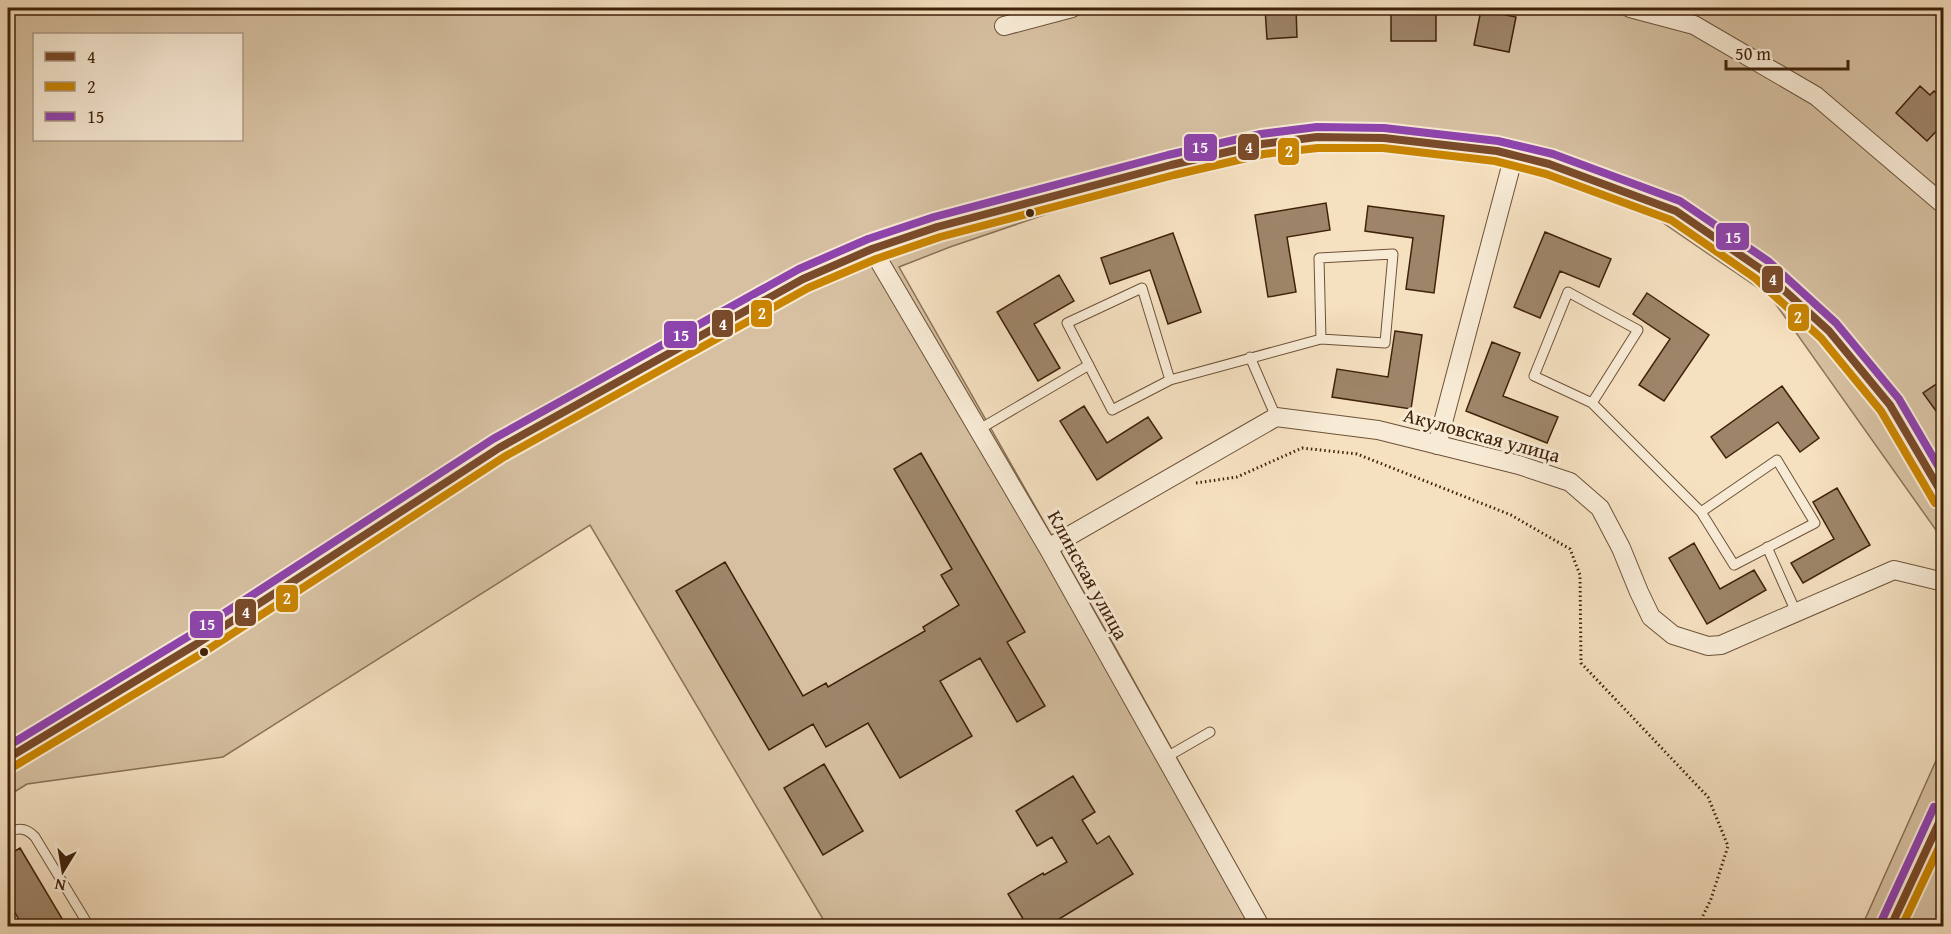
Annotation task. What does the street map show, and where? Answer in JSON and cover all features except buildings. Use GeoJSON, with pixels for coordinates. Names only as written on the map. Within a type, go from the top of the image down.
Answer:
{"type":"FeatureCollection","features":[{"type":"Feature","properties":{"kind":"street"},"geometry":{"type":"LineString","coordinates":[[1004,26],[1072,8]]}},
{"type":"Feature","properties":{"kind":"street"},"geometry":{"type":"LineString","coordinates":[[1630,8],[1694,25],[1816,96],[1944,205]]}},
{"type":"Feature","properties":{"kind":"street"},"geometry":{"type":"LineString","coordinates":[[8,758],[195,645],[499,448],[803,279],[872,249],[937,226],[1171,165],[1262,144],[1317,137],[1384,138],[1497,151],[1549,164],[1676,212],[1762,270],[1829,331],[1890,405],[1944,498]]}},
{"type":"Feature","properties":{"kind":"street"},"geometry":{"type":"LineString","coordinates":[[1437,445],[1514,155]]}},
{"type":"Feature","properties":{"kind":"street","name":"Клинская улица"},"geometry":{"type":"LineString","coordinates":[[872,249],[1048,548],[1260,927]]}},
{"type":"Feature","properties":{"kind":"street"},"geometry":{"type":"LineString","coordinates":[[1048,548],[1276,417]]}},
{"type":"Feature","properties":{"kind":"street","name":"Акуловская улица"},"geometry":{"type":"LineString","coordinates":[[1276,417],[1378,430],[1519,465],[1570,482],[1600,508],[1621,548],[1652,618],[1673,635],[1708,646],[1721,645],[1894,570],[1944,582]]}},
{"type":"Feature","properties":{"kind":"street"},"geometry":{"type":"LineString","coordinates":[[1891,927],[1944,811]]}},
{"type":"Feature","properties":{"kind":"lane"},"geometry":{"type":"LineString","coordinates":[[1170,380],[1142,288],[1067,322],[1112,410],[1170,380],[1321,339],[1385,343],[1393,254],[1319,258],[1321,339]]}},
{"type":"Feature","properties":{"kind":"lane"},"geometry":{"type":"LineString","coordinates":[[1592,403],[1638,330],[1568,292],[1534,376],[1592,403],[1701,512],[1734,565],[1815,523],[1777,460],[1701,512]]}},
{"type":"Feature","properties":{"kind":"lane"},"geometry":{"type":"LineString","coordinates":[[1250,357],[1276,417]]}},
{"type":"Feature","properties":{"kind":"lane"},"geometry":{"type":"LineString","coordinates":[[978,429],[1089,365]]}},
{"type":"Feature","properties":{"kind":"lane"},"geometry":{"type":"LineString","coordinates":[[1767,547],[1796,612]]}},
{"type":"Feature","properties":{"kind":"lane"},"geometry":{"type":"LineString","coordinates":[[1165,758],[1210,732]]}},
{"type":"Feature","properties":{"kind":"lane"},"geometry":{"type":"LineString","coordinates":[[8,832],[20,828],[30,831],[89,927]]}},
{"type":"Feature","properties":{"kind":"path"},"geometry":{"type":"LineString","coordinates":[[1192,484],[1237,477],[1302,448],[1357,454],[1511,515],[1570,549],[1580,575],[1581,663],[1708,796],[1728,846],[1711,899],[1698,927]]}},
{"type":"Feature","properties":{"kind":"shaded area"},"geometry":{"type":"Polygon","coordinates":[[[8,8],[1943,8],[1943,540],[1770,296],[1650,214],[1480,157],[1298,149],[1135,184],[950,247],[899,267],[1114,645],[1270,926],[827,926],[590,525],[223,757],[27,784],[8,796],[8,8]]]}},
{"type":"Feature","properties":{"kind":"shaded area"},"geometry":{"type":"Polygon","coordinates":[[[1943,745],[1943,926],[1862,926],[1943,745]]]}},
{"type":"Feature","properties":{"kind":"transit line","name":"15"},"geometry":{"type":"LineString","coordinates":[[8,746],[189,636],[493,439],[799,269],[868,239],[934,217],[1168,155],[1261,134],[1317,127],[1384,128],[1498,141],[1553,154],[1680,201],[1768,261],[1836,323],[1899,399],[1944,476]]}},
{"type":"Feature","properties":{"kind":"transit line","name":"4"},"geometry":{"type":"LineString","coordinates":[[8,758],[195,645],[499,448],[803,279],[872,249],[937,227],[1171,165],[1262,144],[1317,137],[1384,138],[1497,151],[1549,164],[1676,211],[1762,270],[1829,331],[1890,405],[1944,497]]}},
{"type":"Feature","properties":{"kind":"transit line","name":"2"},"geometry":{"type":"LineString","coordinates":[[13,767],[201,654],[504,457],[808,288],[876,259],[940,237],[1174,175],[1264,154],[1318,148],[1383,148],[1495,161],[1546,174],[1671,220],[1755,278],[1821,338],[1881,411],[1935,503]]}},
{"type":"Feature","properties":{"kind":"transit line","name":"15"},"geometry":{"type":"LineString","coordinates":[[1881,922],[1934,807]]}},
{"type":"Feature","properties":{"kind":"transit line","name":"4"},"geometry":{"type":"LineString","coordinates":[[1891,926],[1944,812]]}},
{"type":"Feature","properties":{"kind":"transit line","name":"2"},"geometry":{"type":"LineString","coordinates":[[1902,926],[1944,837]]}}]}
